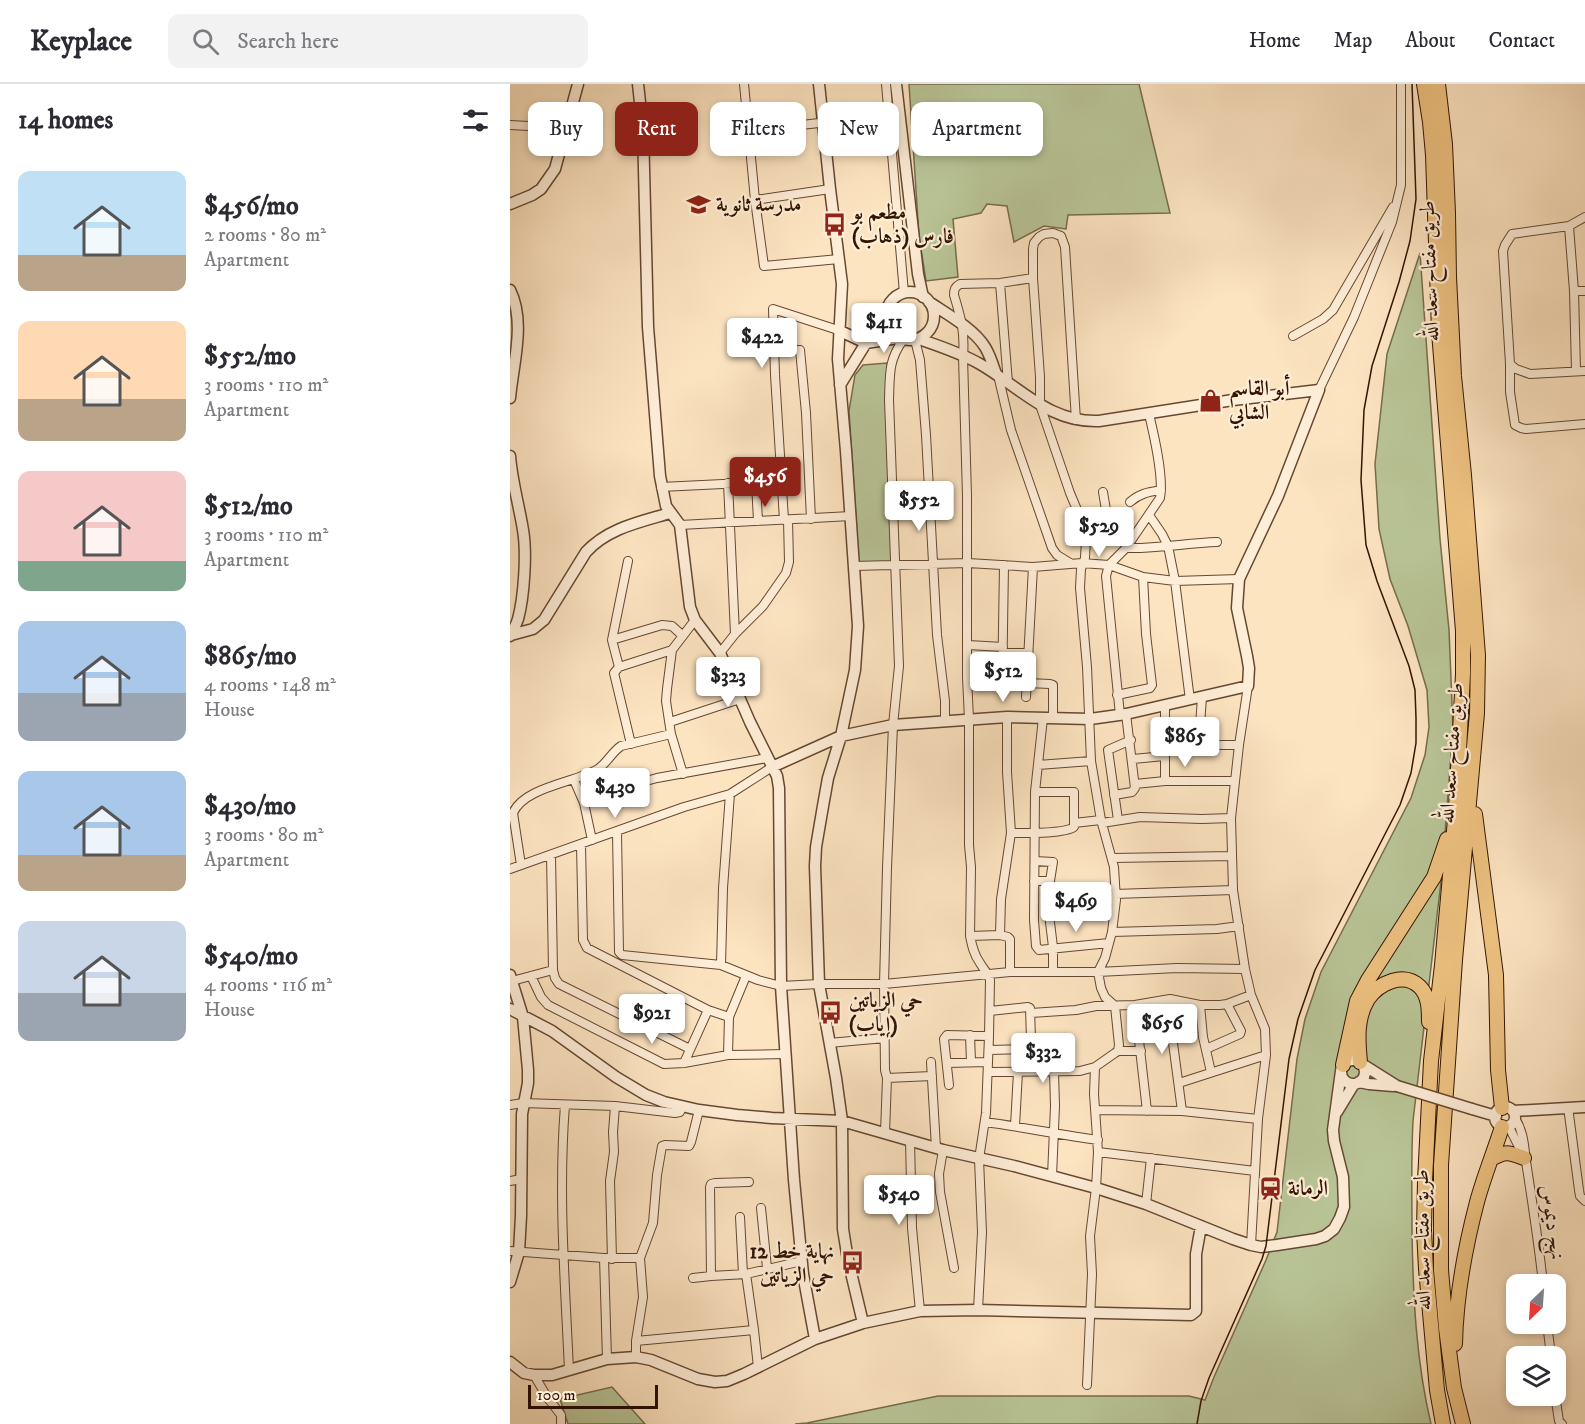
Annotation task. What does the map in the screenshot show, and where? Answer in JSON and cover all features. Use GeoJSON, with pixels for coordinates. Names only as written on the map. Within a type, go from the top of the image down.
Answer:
{"type":"FeatureCollection","features":[{"type":"Feature","properties":{"kind":"highway","name":"طريق مفتاح سعد الله"},"geometry":{"type":"LineString","coordinates":[[1424,84],[1433,155],[1439,332],[1463,631],[1463,674],[1455,808],[1442,965],[1431,1061],[1424,1230],[1437,1390],[1443,1424]]}},
{"type":"Feature","properties":{"kind":"highway","name":"طريق مفتاح سعد الله"},"geometry":{"type":"LineString","coordinates":[[1438,84],[1445,144],[1454,376],[1478,655],[1477,713],[1440,1165],[1441,1270],[1454,1388],[1462,1424]]}},
{"type":"Feature","properties":{"kind":"highway"},"geometry":{"type":"LineString","coordinates":[[1454,1388],[1455,1323],[1464,1262],[1478,1200],[1506,1118],[1498,1071],[1496,975],[1471,790]]}},
{"type":"Feature","properties":{"kind":"highway"},"geometry":{"type":"LineString","coordinates":[[1342,1068],[1357,1001],[1434,877],[1455,808]]}},
{"type":"Feature","properties":{"kind":"highway"},"geometry":{"type":"LineString","coordinates":[[1361,1063],[1358,1044],[1359,1028],[1367,1000],[1385,983],[1397,980],[1408,980],[1419,986],[1425,993],[1429,1007],[1431,1061]]}},
{"type":"Feature","properties":{"kind":"highway"},"geometry":{"type":"LineString","coordinates":[[1491,1160],[1506,1152],[1513,1153],[1525,1162]]}},
{"type":"Feature","properties":{"kind":"street"},"geometry":{"type":"LineString","coordinates":[[573,102],[578,84]]}},
{"type":"Feature","properties":{"kind":"street"},"geometry":{"type":"LineString","coordinates":[[638,84],[643,130],[648,327],[664,500],[670,513],[680,525],[688,600],[695,620],[720,653],[777,776],[779,789],[781,986],[794,1180],[802,1261],[815,1338]]}},
{"type":"Feature","properties":{"kind":"street"},"geometry":{"type":"LineString","coordinates":[[744,84],[746,102]]}},
{"type":"Feature","properties":{"kind":"street"},"geometry":{"type":"LineString","coordinates":[[819,84],[820,102]]}},
{"type":"Feature","properties":{"kind":"street"},"geometry":{"type":"LineString","coordinates":[[886,84],[888,102]]}},
{"type":"Feature","properties":{"kind":"street"},"geometry":{"type":"LineString","coordinates":[[896,84],[918,274],[926,299],[932,307],[934,320],[927,333],[917,339]]}},
{"type":"Feature","properties":{"kind":"street"},"geometry":{"type":"LineString","coordinates":[[1251,1245],[1258,1119],[1266,1055],[1264,1029],[1251,995],[1245,969],[1233,890],[1231,818],[1248,686],[1247,656],[1237,608],[1239,579],[1278,496],[1319,390],[1354,317],[1392,222],[1401,185],[1401,84]]}},
{"type":"Feature","properties":{"kind":"street"},"geometry":{"type":"LineString","coordinates":[[510,125],[528,126]]}},
{"type":"Feature","properties":{"kind":"street"},"geometry":{"type":"LineString","coordinates":[[510,204],[541,189],[555,169],[558,156]]}},
{"type":"Feature","properties":{"kind":"street"},"geometry":{"type":"LineString","coordinates":[[751,156],[764,266],[839,259]]}},
{"type":"Feature","properties":{"kind":"street"},"geometry":{"type":"LineString","coordinates":[[826,156],[842,284],[838,359],[858,626],[855,670],[841,736],[828,778],[814,867],[819,984],[842,1121],[843,1229],[862,1323]]}},
{"type":"Feature","properties":{"kind":"street"},"geometry":{"type":"LineString","coordinates":[[893,156],[907,292]]}},
{"type":"Feature","properties":{"kind":"street"},"geometry":{"type":"LineString","coordinates":[[755,200],[830,189]]}},
{"type":"Feature","properties":{"kind":"street"},"geometry":{"type":"LineString","coordinates":[[1293,336],[1314,325],[1333,310],[1399,198]]}},
{"type":"Feature","properties":{"kind":"street"},"geometry":{"type":"LineString","coordinates":[[1585,217],[1569,226],[1512,234],[1503,251],[1510,392],[1515,425],[1526,429],[1585,424]]}},
{"type":"Feature","properties":{"kind":"street"},"geometry":{"type":"LineString","coordinates":[[1569,226],[1574,291],[1576,371]]}},
{"type":"Feature","properties":{"kind":"street"},"geometry":{"type":"LineString","coordinates":[[1076,420],[1065,247],[1061,236],[1053,233],[1044,234],[1034,243],[1033,278],[1040,405],[1083,524],[1087,545],[1082,562],[1080,588],[1091,761],[1102,822],[1114,867],[1115,897],[1112,932],[1098,972],[1105,997],[1114,1006],[1118,1051]]}},
{"type":"Feature","properties":{"kind":"street"},"geometry":{"type":"LineString","coordinates":[[840,385],[888,306],[893,299],[907,292],[918,274]]}},
{"type":"Feature","properties":{"kind":"street"},"geometry":{"type":"LineString","coordinates":[[978,1310],[982,1232],[979,1159],[985,1122],[990,1011],[989,974],[976,955],[970,936],[964,335],[954,290],[960,284],[1000,283],[1033,278]]}},
{"type":"Feature","properties":{"kind":"street"},"geometry":{"type":"LineString","coordinates":[[1000,283],[1008,383]]}},
{"type":"Feature","properties":{"kind":"street"},"geometry":{"type":"LineString","coordinates":[[510,290],[514,298],[518,321],[510,398]]}},
{"type":"Feature","properties":{"kind":"street"},"geometry":{"type":"LineString","coordinates":[[1574,291],[1585,291]]}},
{"type":"Feature","properties":{"kind":"street"},"geometry":{"type":"LineString","coordinates":[[907,292],[926,299],[973,333],[985,347],[997,375],[1011,430],[1052,548],[1057,555],[1071,563]]}},
{"type":"Feature","properties":{"kind":"street"},"geometry":{"type":"LineString","coordinates":[[720,653],[763,606],[788,568],[773,309],[838,330],[866,343],[917,339],[977,362],[1040,405],[1076,420],[1099,421],[1233,400],[1319,390]]}},
{"type":"Feature","properties":{"kind":"street"},"geometry":{"type":"LineString","coordinates":[[885,314],[889,330],[901,339]]}},
{"type":"Feature","properties":{"kind":"street"},"geometry":{"type":"LineString","coordinates":[[885,1132],[887,1078],[884,984],[893,725],[899,666],[889,400],[890,364],[901,339]]}},
{"type":"Feature","properties":{"kind":"street"},"geometry":{"type":"LineString","coordinates":[[917,339],[945,721]]}},
{"type":"Feature","properties":{"kind":"street"},"geometry":{"type":"LineString","coordinates":[[775,351],[800,350],[806,413],[811,519]]}},
{"type":"Feature","properties":{"kind":"street"},"geometry":{"type":"LineString","coordinates":[[1510,364],[1530,374],[1585,371]]}},
{"type":"Feature","properties":{"kind":"street"},"geometry":{"type":"LineString","coordinates":[[1114,795],[1134,791],[1135,784],[1131,740],[1117,695],[1106,576],[1109,565],[1126,548],[1160,498],[1158,462],[1149,414]]}},
{"type":"Feature","properties":{"kind":"street"},"geometry":{"type":"LineString","coordinates":[[510,456],[525,546],[521,603],[517,621],[510,636]]}},
{"type":"Feature","properties":{"kind":"street"},"geometry":{"type":"LineString","coordinates":[[662,487],[782,481]]}},
{"type":"Feature","properties":{"kind":"street"},"geometry":{"type":"LineString","coordinates":[[756,482],[758,521]]}},
{"type":"Feature","properties":{"kind":"street"},"geometry":{"type":"LineString","coordinates":[[728,483],[735,634]]}},
{"type":"Feature","properties":{"kind":"street"},"geometry":{"type":"LineString","coordinates":[[1130,501],[1137,495],[1161,490]]}},
{"type":"Feature","properties":{"kind":"street"},"geometry":{"type":"LineString","coordinates":[[1103,492],[1107,516],[1133,537]]}},
{"type":"Feature","properties":{"kind":"street"},"geometry":{"type":"LineString","coordinates":[[510,636],[532,629],[544,620],[586,552],[594,543],[623,527],[670,513]]}},
{"type":"Feature","properties":{"kind":"street"},"geometry":{"type":"LineString","coordinates":[[1149,515],[1168,546],[1175,581],[1190,700]]}},
{"type":"Feature","properties":{"kind":"street"},"geometry":{"type":"LineString","coordinates":[[680,525],[851,516]]}},
{"type":"Feature","properties":{"kind":"street"},"geometry":{"type":"LineString","coordinates":[[1126,548],[1150,549],[1217,542]]}},
{"type":"Feature","properties":{"kind":"street"},"geometry":{"type":"LineString","coordinates":[[619,667],[612,640],[628,561]]}},
{"type":"Feature","properties":{"kind":"street"},"geometry":{"type":"LineString","coordinates":[[854,566],[968,563],[1034,567],[1082,562],[1109,565],[1143,577],[1175,581],[1239,579]]}},
{"type":"Feature","properties":{"kind":"street"},"geometry":{"type":"LineString","coordinates":[[1002,692],[1004,565]]}},
{"type":"Feature","properties":{"kind":"street"},"geometry":{"type":"LineString","coordinates":[[1026,697],[1034,567]]}},
{"type":"Feature","properties":{"kind":"street"},"geometry":{"type":"LineString","coordinates":[[1117,695],[1150,688],[1152,685],[1143,577]]}},
{"type":"Feature","properties":{"kind":"street"},"geometry":{"type":"LineString","coordinates":[[683,774],[671,734],[666,701],[672,650],[695,620]]}},
{"type":"Feature","properties":{"kind":"street"},"geometry":{"type":"LineString","coordinates":[[612,640],[662,625],[672,626],[683,636]]}},
{"type":"Feature","properties":{"kind":"street"},"geometry":{"type":"LineString","coordinates":[[968,645],[1028,653]]}},
{"type":"Feature","properties":{"kind":"street"},"geometry":{"type":"LineString","coordinates":[[631,744],[614,673],[619,667],[672,650]]}},
{"type":"Feature","properties":{"kind":"street"},"geometry":{"type":"LineString","coordinates":[[1027,683],[1053,686],[1035,792],[1034,920],[1036,946],[1039,950],[1109,943]]}},
{"type":"Feature","properties":{"kind":"street"},"geometry":{"type":"LineString","coordinates":[[584,803],[628,786],[657,778],[770,762],[841,736],[893,725],[1007,717],[1090,719],[1123,715],[1248,686]]}},
{"type":"Feature","properties":{"kind":"street"},"geometry":{"type":"LineString","coordinates":[[1202,697],[1199,740],[1206,745],[1239,745]]}},
{"type":"Feature","properties":{"kind":"street"},"geometry":{"type":"LineString","coordinates":[[670,722],[740,699]]}},
{"type":"Feature","properties":{"kind":"street"},"geometry":{"type":"LineString","coordinates":[[1165,705],[1165,782]]}},
{"type":"Feature","properties":{"kind":"street"},"geometry":{"type":"LineString","coordinates":[[1000,935],[1002,892],[1011,833],[1007,772],[1007,717]]}},
{"type":"Feature","properties":{"kind":"street"},"geometry":{"type":"LineString","coordinates":[[521,865],[513,818],[515,808],[521,801],[530,795],[574,780],[599,768],[621,746],[671,734]]}},
{"type":"Feature","properties":{"kind":"street"},"geometry":{"type":"LineString","coordinates":[[1118,820],[1108,750],[1131,740]]}},
{"type":"Feature","properties":{"kind":"street"},"geometry":{"type":"LineString","coordinates":[[1133,759],[1164,756]]}},
{"type":"Feature","properties":{"kind":"street"},"geometry":{"type":"LineString","coordinates":[[1038,765],[1091,761]]}},
{"type":"Feature","properties":{"kind":"street"},"geometry":{"type":"LineString","coordinates":[[510,869],[684,807],[730,794],[770,762]]}},
{"type":"Feature","properties":{"kind":"street"},"geometry":{"type":"LineString","coordinates":[[574,780],[584,803],[592,840]]}},
{"type":"Feature","properties":{"kind":"street"},"geometry":{"type":"LineString","coordinates":[[1135,784],[1235,781]]}},
{"type":"Feature","properties":{"kind":"street"},"geometry":{"type":"LineString","coordinates":[[1011,833],[1070,830],[1074,827],[1074,792],[1035,792]]}},
{"type":"Feature","properties":{"kind":"street"},"geometry":{"type":"LineString","coordinates":[[721,965],[723,888],[730,794]]}},
{"type":"Feature","properties":{"kind":"street"},"geometry":{"type":"LineString","coordinates":[[1074,823],[1156,817],[1231,818]]}},
{"type":"Feature","properties":{"kind":"street"},"geometry":{"type":"LineString","coordinates":[[617,832],[620,953]]}},
{"type":"Feature","properties":{"kind":"street"},"geometry":{"type":"LineString","coordinates":[[581,845],[583,940],[586,948],[708,1010],[729,1017]]}},
{"type":"Feature","properties":{"kind":"street"},"geometry":{"type":"LineString","coordinates":[[551,855],[553,970],[559,984],[690,1049]]}},
{"type":"Feature","properties":{"kind":"street"},"geometry":{"type":"LineString","coordinates":[[1112,858],[1232,856]]}},
{"type":"Feature","properties":{"kind":"street"},"geometry":{"type":"LineString","coordinates":[[1035,861],[1053,862],[1048,906],[1053,947],[1053,972]]}},
{"type":"Feature","properties":{"kind":"street"},"geometry":{"type":"LineString","coordinates":[[1034,881],[1050,881]]}},
{"type":"Feature","properties":{"kind":"street"},"geometry":{"type":"LineString","coordinates":[[1048,906],[1115,897],[1233,890]]}},
{"type":"Feature","properties":{"kind":"street"},"geometry":{"type":"LineString","coordinates":[[1112,932],[1217,929],[1239,926]]}},
{"type":"Feature","properties":{"kind":"street"},"geometry":{"type":"LineString","coordinates":[[970,936],[1008,937],[1010,939],[1010,972]]}},
{"type":"Feature","properties":{"kind":"street"},"geometry":{"type":"LineString","coordinates":[[609,960],[611,954],[620,953],[631,957],[721,965],[746,976],[781,986],[884,984],[1010,972],[1098,972],[1178,968],[1245,969]]}},
{"type":"Feature","properties":{"kind":"street"},"geometry":{"type":"LineString","coordinates":[[510,1282],[521,1216],[515,1180],[523,1103],[528,1083],[523,1017],[511,978],[553,970]]}},
{"type":"Feature","properties":{"kind":"street"},"geometry":{"type":"LineString","coordinates":[[531,976],[541,997],[548,1005],[664,1064],[728,1055],[786,1054]]}},
{"type":"Feature","properties":{"kind":"street"},"geometry":{"type":"LineString","coordinates":[[728,1055],[729,1017],[746,976]]}},
{"type":"Feature","properties":{"kind":"street"},"geometry":{"type":"LineString","coordinates":[[1030,1013],[1076,1010],[1096,1006],[1135,1005],[1170,999],[1200,1005],[1227,1005],[1251,995]]}},
{"type":"Feature","properties":{"kind":"street"},"geometry":{"type":"LineString","coordinates":[[1170,999],[1171,1028],[1182,1111]]}},
{"type":"Feature","properties":{"kind":"street"},"geometry":{"type":"LineString","coordinates":[[1135,1005],[1147,1111]]}},
{"type":"Feature","properties":{"kind":"street"},"geometry":{"type":"LineString","coordinates":[[1200,1005],[1203,1037],[1211,1072]]}},
{"type":"Feature","properties":{"kind":"street"},"geometry":{"type":"LineString","coordinates":[[1206,1049],[1240,1034],[1241,1031],[1227,1005]]}},
{"type":"Feature","properties":{"kind":"street"},"geometry":{"type":"LineString","coordinates":[[990,1011],[1030,1008],[1032,1071]]}},
{"type":"Feature","properties":{"kind":"street"},"geometry":{"type":"LineString","coordinates":[[510,1009],[552,1031],[616,1077],[646,1095],[664,1102],[699,1110],[772,1118],[842,1121],[939,1149],[1096,1188],[1146,1204],[1251,1245],[1261,1246],[1325,1236],[1334,1229],[1340,1218],[1344,1207],[1343,1177],[1333,1130],[1342,1068],[1347,1061],[1361,1063],[1396,1086]]}},
{"type":"Feature","properties":{"kind":"street"},"geometry":{"type":"LineString","coordinates":[[684,1063],[708,1010]]}},
{"type":"Feature","properties":{"kind":"street"},"geometry":{"type":"LineString","coordinates":[[970,1035],[971,1062]]}},
{"type":"Feature","properties":{"kind":"street"},"geometry":{"type":"LineString","coordinates":[[949,1085],[945,1036],[989,1036]]}},
{"type":"Feature","properties":{"kind":"street"},"geometry":{"type":"LineString","coordinates":[[829,1042],[885,1038]]}},
{"type":"Feature","properties":{"kind":"street"},"geometry":{"type":"LineString","coordinates":[[988,1050],[1032,1049]]}},
{"type":"Feature","properties":{"kind":"street"},"geometry":{"type":"LineString","coordinates":[[988,1072],[1080,1071],[1095,1067],[1118,1051],[1141,1051]]}},
{"type":"Feature","properties":{"kind":"street"},"geometry":{"type":"LineString","coordinates":[[1179,1083],[1266,1055]]}},
{"type":"Feature","properties":{"kind":"street"},"geometry":{"type":"LineString","coordinates":[[931,1062],[939,1149],[940,1192],[954,1268]]}},
{"type":"Feature","properties":{"kind":"street"},"geometry":{"type":"LineString","coordinates":[[947,1063],[988,1062]]}},
{"type":"Feature","properties":{"kind":"street"},"geometry":{"type":"LineString","coordinates":[[1334,1118],[1357,1083],[1365,1075],[1361,1063]]}},
{"type":"Feature","properties":{"kind":"street"},"geometry":{"type":"LineString","coordinates":[[1087,1385],[1092,1274],[1090,1236],[1098,1152],[1095,1067]]}},
{"type":"Feature","properties":{"kind":"street"},"geometry":{"type":"LineString","coordinates":[[1342,1068],[1342,1077],[1347,1082],[1396,1086],[1506,1118],[1568,1107],[1585,1107]]}},
{"type":"Feature","properties":{"kind":"street"},"geometry":{"type":"LineString","coordinates":[[1052,1176],[1054,1071]]}},
{"type":"Feature","properties":{"kind":"street"},"geometry":{"type":"LineString","coordinates":[[1015,1126],[1018,1072]]}},
{"type":"Feature","properties":{"kind":"street"},"geometry":{"type":"LineString","coordinates":[[887,1078],[932,1076]]}},
{"type":"Feature","properties":{"kind":"street"},"geometry":{"type":"LineString","coordinates":[[510,1105],[523,1103],[615,1106],[675,1113],[680,1112],[682,1106]]}},
{"type":"Feature","properties":{"kind":"street"},"geometry":{"type":"LineString","coordinates":[[565,1105],[562,1145],[563,1256],[569,1370]]}},
{"type":"Feature","properties":{"kind":"street"},"geometry":{"type":"LineString","coordinates":[[607,1359],[609,1180],[614,1152],[615,1106]]}},
{"type":"Feature","properties":{"kind":"street"},"geometry":{"type":"LineString","coordinates":[[1568,1107],[1579,1190],[1585,1201]]}},
{"type":"Feature","properties":{"kind":"street"},"geometry":{"type":"LineString","coordinates":[[636,1357],[636,1341],[643,1304],[640,1258],[653,1223],[662,1146],[689,1146],[699,1110]]}},
{"type":"Feature","properties":{"kind":"street"},"geometry":{"type":"LineString","coordinates":[[1095,1110],[1182,1111],[1258,1119]]}},
{"type":"Feature","properties":{"kind":"street","name":"نهج ديموس"},"geometry":{"type":"LineString","coordinates":[[1506,1118],[1525,1162],[1538,1232],[1542,1274]]}},
{"type":"Feature","properties":{"kind":"street"},"geometry":{"type":"LineString","coordinates":[[985,1122],[1098,1140]]}},
{"type":"Feature","properties":{"kind":"street"},"geometry":{"type":"LineString","coordinates":[[910,1140],[912,1228],[920,1311]]}},
{"type":"Feature","properties":{"kind":"street"},"geometry":{"type":"LineString","coordinates":[[1098,1152],[1255,1171]]}},
{"type":"Feature","properties":{"kind":"street"},"geometry":{"type":"LineString","coordinates":[[1146,1204],[1151,1158]]}},
{"type":"Feature","properties":{"kind":"street"},"geometry":{"type":"LineString","coordinates":[[711,1276],[711,1184],[749,1182]]}},
{"type":"Feature","properties":{"kind":"street"},"geometry":{"type":"LineString","coordinates":[[762,1208],[767,1268]]}},
{"type":"Feature","properties":{"kind":"street"},"geometry":{"type":"LineString","coordinates":[[740,1217],[745,1274],[758,1367]]}},
{"type":"Feature","properties":{"kind":"street"},"geometry":{"type":"LineString","coordinates":[[510,1362],[524,1373],[534,1376],[552,1375],[607,1359],[636,1357],[651,1360],[698,1379],[715,1382],[727,1381],[815,1338],[862,1323],[920,1311],[978,1310],[1191,1315],[1194,1314],[1196,1306],[1196,1254],[1202,1226]]}},
{"type":"Feature","properties":{"kind":"street"},"geometry":{"type":"LineString","coordinates":[[514,1252],[608,1259],[640,1258]]}},
{"type":"Feature","properties":{"kind":"street"},"geometry":{"type":"LineString","coordinates":[[693,1278],[745,1274],[802,1261]]}},
{"type":"Feature","properties":{"kind":"street"},"geometry":{"type":"LineString","coordinates":[[636,1341],[754,1330]]}},
{"type":"Feature","properties":{"kind":"street"},"geometry":{"type":"LineString","coordinates":[[534,1376],[561,1415],[561,1424]]}},
{"type":"Feature","properties":{"kind":"street"},"geometry":{"type":"LineString","coordinates":[[1557,1406],[1559,1421],[1562,1424]]}},
{"type":"Feature","properties":{"kind":"green space"},"geometry":{"type":"Polygon","coordinates":[[[909,84],[1139,84],[1170,213],[1068,215],[1066,229],[1044,226],[1014,242],[1007,206],[987,204],[981,213],[953,219],[958,277],[926,281],[919,236],[914,156],[1043,156],[1043,102],[911,102],[911,114],[909,84]]]}},
{"type":"Feature","properties":{"kind":"green space"},"geometry":{"type":"Polygon","coordinates":[[[1420,253],[1440,539],[1449,630],[1453,728],[1442,873],[1412,1135],[1414,1304],[1422,1377],[1431,1424],[795,1424],[938,1396],[1189,1396],[1205,1400],[1277,1232],[1297,1059],[1305,1019],[1321,972],[1411,798],[1425,755],[1429,727],[1427,690],[1408,626],[1390,579],[1379,529],[1375,464],[1387,354],[1420,253]]]}},
{"type":"Feature","properties":{"kind":"green space"},"geometry":{"type":"Polygon","coordinates":[[[887,363],[894,563],[859,564],[849,411],[855,375],[863,365],[887,363]]]}},
{"type":"Feature","properties":{"kind":"green space"},"geometry":{"type":"Polygon","coordinates":[[[612,1387],[645,1424],[568,1424],[560,1399],[612,1387]]]}},
{"type":"Feature","properties":{"kind":"tram line"},"geometry":{"type":"LineString","coordinates":[[1197,1424],[1201,1401],[1209,1378],[1266,1246],[1289,1059],[1298,1019],[1315,970],[1400,805],[1411,773],[1416,743],[1415,690],[1409,666],[1366,545],[1361,480],[1364,410],[1372,366],[1410,241],[1416,199],[1412,84]]}},
{"type":"Feature","properties":{"kind":"place","name":"مدرسة ثانوية"},"geometry":{"type":"Point","coordinates":[698,204]}},
{"type":"Feature","properties":{"kind":"place","name":"مطعم بو فارس (ذهاب)"},"geometry":{"type":"Point","coordinates":[834,224]}},
{"type":"Feature","properties":{"kind":"place","name":"أبو القاسم الشابي"},"geometry":{"type":"Point","coordinates":[1211,400]}},
{"type":"Feature","properties":{"kind":"place","name":"حي الزياتين (إياب)"},"geometry":{"type":"Point","coordinates":[831,1012]}},
{"type":"Feature","properties":{"kind":"place","name":"الرمانة"},"geometry":{"type":"Point","coordinates":[1270,1188]}},
{"type":"Feature","properties":{"kind":"place","name":"نهاية خط 12 حي الزياتين"},"geometry":{"type":"Point","coordinates":[852,1263]}}]}
